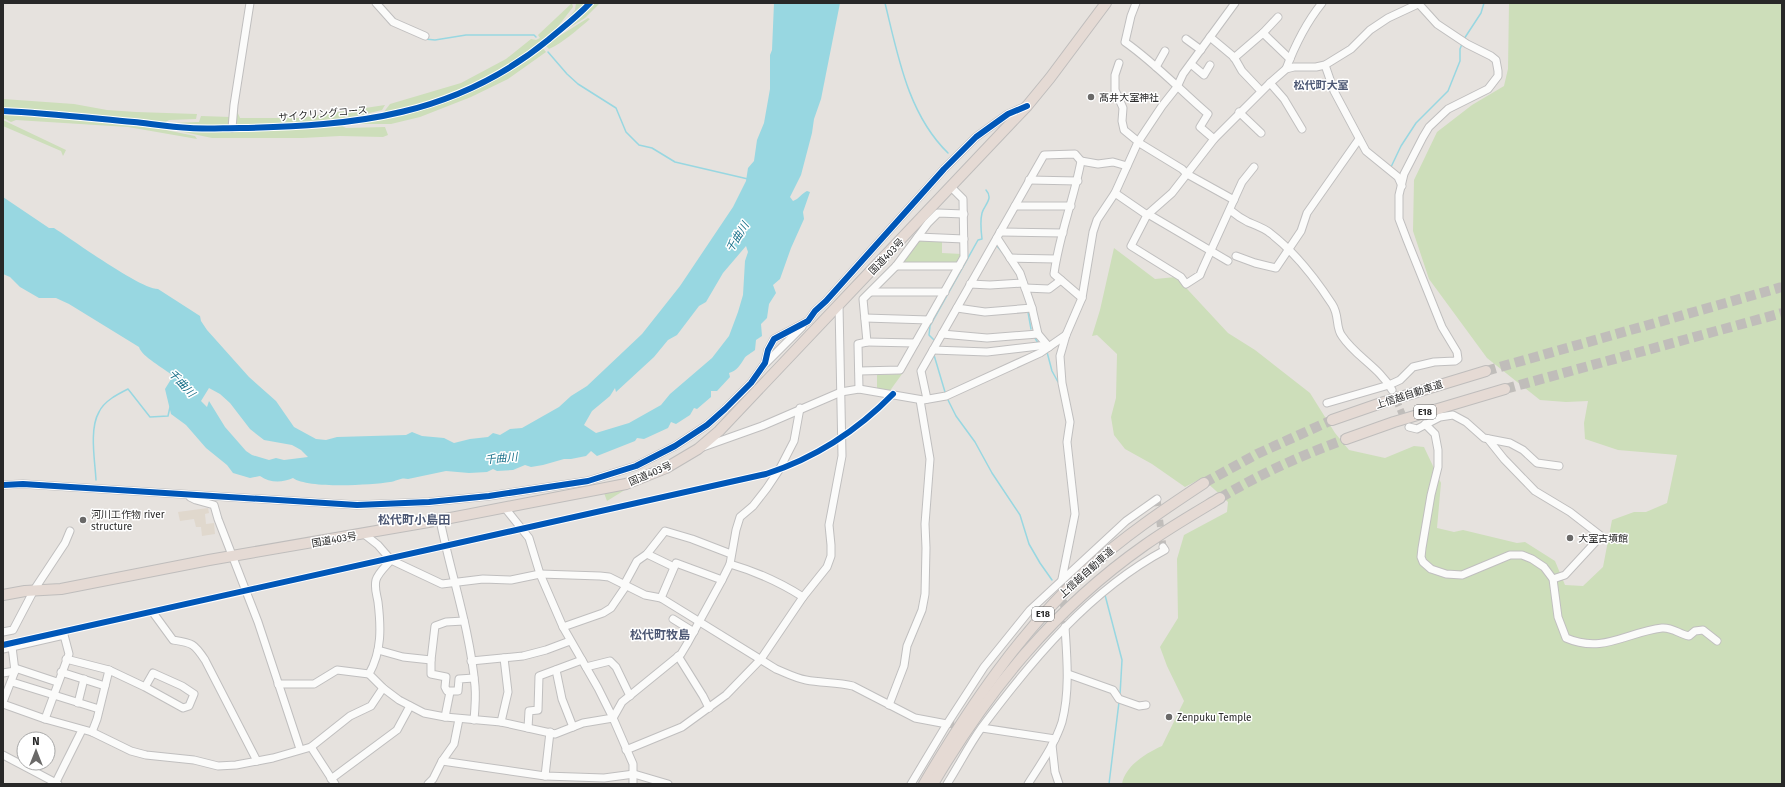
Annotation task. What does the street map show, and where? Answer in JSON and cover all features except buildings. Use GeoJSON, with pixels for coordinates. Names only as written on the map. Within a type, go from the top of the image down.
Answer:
{"type":"FeatureCollection","features":[{"type":"Feature","properties":{"kind":"highway","name":"国道403号"},"geometry":{"type":"LineString","coordinates":[[3,595],[34,590],[61,589],[505,508],[626,484],[666,468],[698,449],[719,431],[951,187],[1027,106],[1050,78],[1106,3]]}},
{"type":"Feature","properties":{"kind":"highway","name":"上信越自動車道"},"geometry":{"type":"LineString","coordinates":[[1332,420],[1486,371]]}},
{"type":"Feature","properties":{"kind":"highway","name":"E18"},"geometry":{"type":"LineString","coordinates":[[1346,439],[1400,420],[1505,389]]}},
{"type":"Feature","properties":{"kind":"highway","name":"上信越自動車道"},"geometry":{"type":"LineString","coordinates":[[924,784],[967,714],[996,672],[1025,635],[1055,601],[1088,569],[1124,539],[1204,483]]}},
{"type":"Feature","properties":{"kind":"highway","name":"上信越自動車道"},"geometry":{"type":"LineString","coordinates":[[933,784],[982,706],[1025,654],[1055,621],[1127,558],[1220,498]]}},
{"type":"Feature","properties":{"kind":"street"},"geometry":{"type":"LineString","coordinates":[[232,128],[234,105],[250,3]]}},
{"type":"Feature","properties":{"kind":"street"},"geometry":{"type":"LineString","coordinates":[[376,3],[393,22],[425,36]]}},
{"type":"Feature","properties":{"kind":"street"},"geometry":{"type":"LineString","coordinates":[[1136,3],[1131,16],[1125,42],[1147,58],[1208,114],[1200,127],[1214,139]]}},
{"type":"Feature","properties":{"kind":"street"},"geometry":{"type":"LineString","coordinates":[[1062,579],[1075,514],[1067,442],[1070,422],[1062,383],[1060,356],[1066,335],[1082,298],[1093,232],[1097,220],[1115,193],[1138,142],[1235,3]]}},
{"type":"Feature","properties":{"kind":"street"},"geometry":{"type":"LineString","coordinates":[[1254,167],[1242,182],[1200,274],[1186,284],[1181,277],[1131,246],[1148,215],[1172,193],[1214,139],[1239,112],[1286,69],[1309,20],[1322,3]]}},
{"type":"Feature","properties":{"kind":"street"},"geometry":{"type":"LineString","coordinates":[[1286,69],[1325,65],[1352,49],[1370,30],[1388,18],[1418,4],[1437,24],[1496,60],[1498,76],[1488,89],[1448,109],[1429,127],[1410,160],[1404,174],[1399,195],[1399,219],[1442,327],[1457,352],[1458,359],[1455,361],[1434,362],[1413,367],[1400,380],[1390,387],[1327,403]]}},
{"type":"Feature","properties":{"kind":"street"},"geometry":{"type":"LineString","coordinates":[[1234,58],[1250,46],[1278,17]]}},
{"type":"Feature","properties":{"kind":"street"},"geometry":{"type":"LineString","coordinates":[[1263,32],[1290,59]]}},
{"type":"Feature","properties":{"kind":"street"},"geometry":{"type":"LineString","coordinates":[[1210,37],[1234,58],[1242,71],[1261,91]]}},
{"type":"Feature","properties":{"kind":"street"},"geometry":{"type":"LineString","coordinates":[[1186,39],[1201,50]]}},
{"type":"Feature","properties":{"kind":"street"},"geometry":{"type":"LineString","coordinates":[[1156,67],[1165,50]]}},
{"type":"Feature","properties":{"kind":"street"},"geometry":{"type":"LineString","coordinates":[[1119,63],[1115,75],[1115,90],[1123,108],[1122,121],[1124,130],[1138,142],[1182,168],[1187,174],[1234,200]]}},
{"type":"Feature","properties":{"kind":"street"},"geometry":{"type":"LineString","coordinates":[[1191,64],[1204,75],[1210,65]]}},
{"type":"Feature","properties":{"kind":"street"},"geometry":{"type":"LineString","coordinates":[[1325,65],[1334,91],[1366,151],[1398,177],[1402,186]]}},
{"type":"Feature","properties":{"kind":"street"},"geometry":{"type":"LineString","coordinates":[[1270,83],[1284,99],[1302,129]]}},
{"type":"Feature","properties":{"kind":"street"},"geometry":{"type":"LineString","coordinates":[[762,367],[808,321],[815,311],[826,301],[935,180],[976,137],[1008,114],[1027,106]]}},
{"type":"Feature","properties":{"kind":"street"},"geometry":{"type":"LineString","coordinates":[[1239,112],[1261,133]]}},
{"type":"Feature","properties":{"kind":"street"},"geometry":{"type":"LineString","coordinates":[[1236,256],[1255,263],[1276,268],[1300,231],[1307,213],[1359,139]]}},
{"type":"Feature","properties":{"kind":"street"},"geometry":{"type":"LineString","coordinates":[[889,704],[904,666],[908,646],[920,616],[925,594],[925,524],[930,459],[921,371],[1044,155],[1075,154],[1081,161],[1098,164],[1113,162],[1127,166]]}},
{"type":"Feature","properties":{"kind":"street"},"geometry":{"type":"LineString","coordinates":[[1081,161],[1078,181],[1056,260],[1054,274],[1082,298]]}},
{"type":"Feature","properties":{"kind":"street"},"geometry":{"type":"LineString","coordinates":[[1030,180],[1078,181]]}},
{"type":"Feature","properties":{"kind":"street"},"geometry":{"type":"LineString","coordinates":[[859,371],[900,370],[964,257],[963,199],[951,187]]}},
{"type":"Feature","properties":{"kind":"street"},"geometry":{"type":"LineString","coordinates":[[1115,193],[1148,215],[1228,261]]}},
{"type":"Feature","properties":{"kind":"street"},"geometry":{"type":"LineString","coordinates":[[1015,206],[1071,206]]}},
{"type":"Feature","properties":{"kind":"street"},"geometry":{"type":"LineString","coordinates":[[1230,210],[1246,221],[1269,232],[1289,250],[1306,269],[1334,306],[1338,315],[1339,331],[1342,336],[1353,350],[1390,387]]}},
{"type":"Feature","properties":{"kind":"street"},"geometry":{"type":"LineString","coordinates":[[868,342],[863,299],[896,266],[938,213],[964,214]]}},
{"type":"Feature","properties":{"kind":"street"},"geometry":{"type":"LineString","coordinates":[[998,235],[1063,233]]}},
{"type":"Feature","properties":{"kind":"street"},"geometry":{"type":"LineString","coordinates":[[998,235],[1010,258],[1020,272],[1032,308],[1038,334],[1048,346]]}},
{"type":"Feature","properties":{"kind":"street"},"geometry":{"type":"LineString","coordinates":[[918,237],[964,239]]}},
{"type":"Feature","properties":{"kind":"street"},"geometry":{"type":"LineString","coordinates":[[1010,258],[1056,260]]}},
{"type":"Feature","properties":{"kind":"street"},"geometry":{"type":"LineString","coordinates":[[896,266],[959,266]]}},
{"type":"Feature","properties":{"kind":"street"},"geometry":{"type":"LineString","coordinates":[[970,284],[990,286],[1024,286],[1049,289],[1061,280]]}},
{"type":"Feature","properties":{"kind":"street"},"geometry":{"type":"LineString","coordinates":[[871,292],[944,292]]}},
{"type":"Feature","properties":{"kind":"street"},"geometry":{"type":"LineString","coordinates":[[626,750],[670,733],[709,708],[742,681],[761,658],[803,597],[827,567],[831,556],[829,525],[842,456],[839,305]]}},
{"type":"Feature","properties":{"kind":"street"},"geometry":{"type":"LineString","coordinates":[[957,308],[985,312],[1032,308]]}},
{"type":"Feature","properties":{"kind":"street"},"geometry":{"type":"LineString","coordinates":[[865,318],[929,320]]}},
{"type":"Feature","properties":{"kind":"street"},"geometry":{"type":"LineString","coordinates":[[3,485],[30,485],[357,505],[428,502],[489,496],[588,481],[636,466],[692,436],[725,410],[751,383],[765,363],[768,350],[774,339],[808,321]]}},
{"type":"Feature","properties":{"kind":"street"},"geometry":{"type":"LineString","coordinates":[[942,334],[986,338],[1038,334]]}},
{"type":"Feature","properties":{"kind":"street"},"geometry":{"type":"LineString","coordinates":[[698,449],[762,426],[800,408],[841,392],[859,389],[923,399],[946,396],[1040,353],[1048,346],[1066,335]]}},
{"type":"Feature","properties":{"kind":"street"},"geometry":{"type":"LineString","coordinates":[[859,389],[858,344],[868,342],[915,343]]}},
{"type":"Feature","properties":{"kind":"street"},"geometry":{"type":"LineString","coordinates":[[933,350],[987,352],[1048,346]]}},
{"type":"Feature","properties":{"kind":"street"},"geometry":{"type":"LineString","coordinates":[[762,367],[768,380]]}},
{"type":"Feature","properties":{"kind":"street"},"geometry":{"type":"LineString","coordinates":[[613,718],[622,702],[681,654],[730,564],[740,517],[753,506],[767,488],[779,470],[794,441],[800,408]]}},
{"type":"Feature","properties":{"kind":"street"},"geometry":{"type":"LineString","coordinates":[[1408,427],[1417,429],[1440,417],[1453,415],[1466,422],[1478,435],[1488,439],[1514,444],[1537,463],[1559,466]]}},
{"type":"Feature","properties":{"kind":"street"},"geometry":{"type":"LineString","coordinates":[[1426,424],[1435,434],[1438,450],[1438,467],[1431,495],[1421,557],[1423,562],[1431,568],[1446,574],[1462,574],[1510,555],[1522,555],[1532,559],[1544,567],[1553,579],[1561,628],[1566,638],[1576,643],[1597,644],[1612,642],[1663,628],[1672,628],[1689,636],[1695,631],[1703,630],[1717,641]]}},
{"type":"Feature","properties":{"kind":"street"},"geometry":{"type":"LineString","coordinates":[[1488,439],[1504,459],[1535,491],[1570,512],[1601,536],[1565,575],[1553,579]]}},
{"type":"Feature","properties":{"kind":"street"},"geometry":{"type":"LineString","coordinates":[[186,495],[196,500],[214,505],[258,622],[300,749]]}},
{"type":"Feature","properties":{"kind":"street"},"geometry":{"type":"LineString","coordinates":[[910,784],[988,662],[1030,610],[1126,521],[1157,499]]}},
{"type":"Feature","properties":{"kind":"street"},"geometry":{"type":"LineString","coordinates":[[505,508],[528,538],[540,574],[570,641],[586,667],[613,718],[633,764],[633,784]]}},
{"type":"Feature","properties":{"kind":"street"},"geometry":{"type":"LineString","coordinates":[[440,520],[464,621],[474,678],[474,720]]}},
{"type":"Feature","properties":{"kind":"street"},"geometry":{"type":"LineString","coordinates":[[563,626],[603,613],[611,608],[625,586],[633,565],[637,560],[647,554],[665,531],[692,539],[731,554]]}},
{"type":"Feature","properties":{"kind":"street"},"geometry":{"type":"LineString","coordinates":[[3,632],[12,630],[34,590],[65,543],[70,532]]}},
{"type":"Feature","properties":{"kind":"street"},"geometry":{"type":"LineString","coordinates":[[364,534],[378,545],[391,560],[442,584],[483,579],[511,580],[540,574],[609,577],[645,595],[661,598],[761,658],[776,669],[792,676],[805,680],[842,683],[853,686],[915,718],[947,724]]}},
{"type":"Feature","properties":{"kind":"street"},"geometry":{"type":"LineString","coordinates":[[947,784],[982,728],[1041,652],[1107,589],[1140,563],[1164,550],[1163,546]]}},
{"type":"Feature","properties":{"kind":"street"},"geometry":{"type":"LineString","coordinates":[[647,554],[674,567]]}},
{"type":"Feature","properties":{"kind":"street"},"geometry":{"type":"LineString","coordinates":[[369,674],[376,661],[380,622],[375,586],[379,575],[391,560]]}},
{"type":"Feature","properties":{"kind":"street"},"geometry":{"type":"LineString","coordinates":[[661,598],[676,564],[722,580]]}},
{"type":"Feature","properties":{"kind":"street"},"geometry":{"type":"LineString","coordinates":[[730,564],[753,571],[803,597]]}},
{"type":"Feature","properties":{"kind":"street"},"geometry":{"type":"LineString","coordinates":[[154,614],[172,640],[190,642],[198,648],[257,761]]}},
{"type":"Feature","properties":{"kind":"street"},"geometry":{"type":"LineString","coordinates":[[673,619],[694,632]]}},
{"type":"Feature","properties":{"kind":"street"},"geometry":{"type":"LineString","coordinates":[[464,621],[446,622],[435,626],[431,660],[432,674],[446,677],[445,688],[450,692],[458,691],[459,679],[474,678]]}},
{"type":"Feature","properties":{"kind":"street"},"geometry":{"type":"LineString","coordinates":[[1028,784],[1053,742],[1062,721],[1068,674],[1066,627]]}},
{"type":"Feature","properties":{"kind":"street"},"geometry":{"type":"LineString","coordinates":[[3,649],[64,635],[69,654],[66,658],[52,695],[45,719]]}},
{"type":"Feature","properties":{"kind":"street"},"geometry":{"type":"LineString","coordinates":[[471,661],[504,658],[546,650],[570,641]]}},
{"type":"Feature","properties":{"kind":"street"},"geometry":{"type":"LineString","coordinates":[[12,647],[15,669],[12,682],[3,703],[45,719],[92,732],[131,751],[146,755],[194,760],[218,766],[236,765],[273,758],[311,747],[350,716],[371,706],[382,688]]}},
{"type":"Feature","properties":{"kind":"street"},"geometry":{"type":"LineString","coordinates":[[378,650],[403,656],[431,660]]}},
{"type":"Feature","properties":{"kind":"street"},"geometry":{"type":"LineString","coordinates":[[678,656],[709,708]]}},
{"type":"Feature","properties":{"kind":"street"},"geometry":{"type":"LineString","coordinates":[[66,658],[109,670],[145,687],[183,708],[189,706],[194,694],[182,686],[153,673],[145,687]]}},
{"type":"Feature","properties":{"kind":"street"},"geometry":{"type":"LineString","coordinates":[[501,722],[508,692],[504,658]]}},
{"type":"Feature","properties":{"kind":"street"},"geometry":{"type":"LineString","coordinates":[[528,728],[529,711],[538,710],[539,676],[582,660]]}},
{"type":"Feature","properties":{"kind":"street"},"geometry":{"type":"LineString","coordinates":[[586,667],[610,661],[616,667],[630,696]]}},
{"type":"Feature","properties":{"kind":"street"},"geometry":{"type":"LineString","coordinates":[[3,673],[15,669],[57,682]]}},
{"type":"Feature","properties":{"kind":"street"},"geometry":{"type":"LineString","coordinates":[[92,732],[109,670]]}},
{"type":"Feature","properties":{"kind":"street"},"geometry":{"type":"LineString","coordinates":[[278,684],[314,684],[337,670],[369,674],[382,688],[399,700],[424,713],[459,719],[501,722],[556,734],[583,723],[613,718]]}},
{"type":"Feature","properties":{"kind":"street"},"geometry":{"type":"LineString","coordinates":[[556,670],[562,699],[573,727]]}},
{"type":"Feature","properties":{"kind":"street"},"geometry":{"type":"LineString","coordinates":[[61,672],[105,686]]}},
{"type":"Feature","properties":{"kind":"street"},"geometry":{"type":"LineString","coordinates":[[1068,674],[1113,690],[1119,698],[1139,706],[1146,705]]}},
{"type":"Feature","properties":{"kind":"street"},"geometry":{"type":"LineString","coordinates":[[78,703],[84,679]]}},
{"type":"Feature","properties":{"kind":"street"},"geometry":{"type":"LineString","coordinates":[[12,682],[99,709]]}},
{"type":"Feature","properties":{"kind":"street"},"geometry":{"type":"LineString","coordinates":[[445,717],[450,692]]}},
{"type":"Feature","properties":{"kind":"street"},"geometry":{"type":"LineString","coordinates":[[311,747],[333,782],[397,730],[410,706]]}},
{"type":"Feature","properties":{"kind":"street"},"geometry":{"type":"LineString","coordinates":[[428,784],[433,779],[442,761],[454,744],[459,719]]}},
{"type":"Feature","properties":{"kind":"street"},"geometry":{"type":"LineString","coordinates":[[982,728],[1053,742]]}},
{"type":"Feature","properties":{"kind":"street"},"geometry":{"type":"LineString","coordinates":[[3,755],[56,784],[82,730]]}},
{"type":"Feature","properties":{"kind":"street"},"geometry":{"type":"LineString","coordinates":[[545,776],[550,732]]}},
{"type":"Feature","properties":{"kind":"street"},"geometry":{"type":"LineString","coordinates":[[1053,742],[1055,772],[1058,784]]}},
{"type":"Feature","properties":{"kind":"street"},"geometry":{"type":"LineString","coordinates":[[442,761],[545,776],[604,778],[634,774],[668,784]]}},
{"type":"Feature","properties":{"kind":"street"},"geometry":{"type":"LineString","coordinates":[[642,776],[648,784]]}},
{"type":"Feature","properties":{"kind":"shaded area"},"geometry":{"type":"Polygon","coordinates":[[[208,508],[209,513],[205,514],[206,524],[214,523],[215,534],[202,536],[201,527],[196,527],[194,519],[180,521],[178,512],[208,508]]]}},
{"type":"Feature","properties":{"kind":"green space"},"geometry":{"type":"Polygon","coordinates":[[[572,3],[573,7],[549,38],[534,50],[532,48],[526,52],[526,55],[506,69],[463,90],[441,98],[396,111],[349,121],[383,113],[390,104],[461,83],[506,59],[531,39],[536,40],[540,38],[538,35],[572,3]]]}},
{"type":"Feature","properties":{"kind":"green space"},"geometry":{"type":"Polygon","coordinates":[[[576,3],[587,3],[558,30],[575,10],[576,3]]]}},
{"type":"Feature","properties":{"kind":"green space"},"geometry":{"type":"Polygon","coordinates":[[[592,3],[600,3],[585,18],[556,36],[592,3]]]}},
{"type":"Feature","properties":{"kind":"green space"},"geometry":{"type":"Polygon","coordinates":[[[1509,3],[1782,3],[1782,784],[1122,784],[1127,771],[1137,761],[1149,752],[1162,746],[1184,701],[1167,666],[1160,647],[1178,618],[1177,559],[1184,535],[1227,512],[1228,502],[1202,478],[1185,487],[1152,464],[1125,449],[1114,435],[1111,417],[1116,398],[1117,354],[1097,335],[1092,336],[1100,310],[1114,248],[1155,279],[1176,277],[1228,333],[1255,350],[1310,393],[1335,433],[1349,450],[1385,458],[1414,446],[1424,447],[1441,483],[1437,528],[1454,532],[1463,530],[1517,543],[1525,542],[1555,561],[1565,585],[1583,586],[1603,567],[1612,520],[1634,512],[1646,512],[1667,503],[1677,455],[1618,450],[1585,439],[1584,423],[1588,401],[1566,402],[1540,400],[1487,358],[1429,279],[1413,231],[1414,180],[1437,132],[1472,105],[1504,86],[1508,69],[1509,3]]]}},
{"type":"Feature","properties":{"kind":"green space"},"geometry":{"type":"Polygon","coordinates":[[[588,18],[590,19],[560,43],[549,49],[545,45],[588,18]]]}},
{"type":"Feature","properties":{"kind":"green space"},"geometry":{"type":"Polygon","coordinates":[[[542,47],[546,52],[508,79],[471,97],[420,117],[391,124],[352,124],[428,106],[475,89],[498,77],[542,47]]]}},
{"type":"Feature","properties":{"kind":"green space"},"geometry":{"type":"Polygon","coordinates":[[[3,99],[74,104],[107,110],[197,114],[196,119],[169,120],[164,123],[3,108],[3,99]]]}},
{"type":"Feature","properties":{"kind":"green space"},"geometry":{"type":"Polygon","coordinates":[[[385,105],[382,110],[345,119],[338,123],[235,127],[236,109],[240,118],[299,118],[385,105]]]}},
{"type":"Feature","properties":{"kind":"green space"},"geometry":{"type":"Polygon","coordinates":[[[3,112],[149,125],[156,128],[195,136],[197,139],[128,127],[16,120],[11,122],[3,118],[3,112]]]}},
{"type":"Feature","properties":{"kind":"green space"},"geometry":{"type":"Polygon","coordinates":[[[201,116],[231,117],[230,124],[225,126],[170,123],[199,122],[201,116]]]}},
{"type":"Feature","properties":{"kind":"green space"},"geometry":{"type":"Polygon","coordinates":[[[3,120],[66,150],[63,156],[61,151],[3,126],[3,120]]]}},
{"type":"Feature","properties":{"kind":"green space"},"geometry":{"type":"Polygon","coordinates":[[[340,125],[346,128],[385,127],[388,135],[383,137],[340,136],[302,138],[212,138],[160,127],[250,130],[295,129],[340,125]]]}},
{"type":"Feature","properties":{"kind":"green space"},"geometry":{"type":"Polygon","coordinates":[[[942,241],[942,253],[962,254],[957,263],[904,263],[902,260],[917,242],[942,241]]]}},
{"type":"Feature","properties":{"kind":"green space"},"geometry":{"type":"Polygon","coordinates":[[[902,374],[889,392],[877,388],[877,375],[902,374]]]}},
{"type":"Feature","properties":{"kind":"green space"},"geometry":{"type":"Polygon","coordinates":[[[628,488],[607,501],[604,493],[628,488]]]}},
{"type":"Feature","properties":{"kind":"water","name":"千曲川"},"geometry":{"type":"Polygon","coordinates":[[[774,3],[840,3],[821,99],[814,119],[812,133],[801,175],[790,197],[793,201],[805,192],[810,192],[803,212],[804,219],[791,248],[780,279],[773,285],[776,293],[769,304],[767,318],[761,324],[762,336],[756,340],[755,350],[746,356],[740,366],[729,373],[730,377],[717,391],[711,391],[711,397],[697,409],[694,408],[690,415],[676,424],[671,422],[668,428],[644,439],[637,438],[635,441],[597,456],[591,451],[586,456],[564,459],[531,467],[525,465],[513,470],[497,471],[493,469],[487,472],[469,473],[446,471],[390,482],[355,485],[312,484],[293,478],[276,482],[260,476],[250,478],[233,473],[227,465],[206,448],[186,425],[171,414],[165,389],[173,376],[144,355],[139,347],[69,304],[56,298],[39,298],[20,287],[10,277],[3,274],[3,197],[49,228],[54,228],[122,273],[149,287],[158,289],[200,316],[201,321],[207,330],[249,377],[276,401],[294,427],[316,439],[326,440],[337,437],[406,435],[412,432],[422,436],[444,438],[454,443],[488,437],[493,433],[500,435],[510,429],[522,428],[559,407],[571,396],[587,386],[642,334],[680,286],[733,207],[746,181],[748,168],[754,161],[757,140],[764,123],[770,89],[770,55],[772,50],[774,3]],[[746,246],[723,273],[706,302],[699,306],[677,335],[668,340],[654,357],[616,392],[615,388],[610,396],[592,411],[584,425],[596,433],[629,423],[661,405],[670,394],[712,358],[729,336],[738,312],[743,295],[745,261],[748,252],[746,246]],[[209,388],[201,401],[207,407],[209,401],[225,427],[246,451],[252,455],[269,460],[276,458],[284,460],[308,457],[301,450],[292,445],[264,440],[250,429],[230,403],[220,394],[209,388]]]}},
{"type":"Feature","properties":{"kind":"waterway"},"geometry":{"type":"LineString","coordinates":[[885,3],[906,83],[923,121],[934,138],[948,153]]}},
{"type":"Feature","properties":{"kind":"waterway"},"geometry":{"type":"LineString","coordinates":[[1464,39],[1481,13],[1484,3]]}},
{"type":"Feature","properties":{"kind":"waterway"},"geometry":{"type":"LineString","coordinates":[[425,39],[435,40],[466,35],[534,35],[536,37]]}},
{"type":"Feature","properties":{"kind":"waterway"},"geometry":{"type":"LineString","coordinates":[[1391,167],[1401,146],[1416,123],[1448,91],[1460,61],[1460,49],[1462,44]]}},
{"type":"Feature","properties":{"kind":"waterway"},"geometry":{"type":"LineString","coordinates":[[548,52],[578,84],[616,108],[626,132],[639,145],[652,148],[675,162],[748,179]]}},
{"type":"Feature","properties":{"kind":"waterway"},"geometry":{"type":"LineString","coordinates":[[934,340],[929,335],[930,326],[978,240],[982,239],[981,216],[989,199],[986,190]]}},
{"type":"Feature","properties":{"kind":"waterway"},"geometry":{"type":"LineString","coordinates":[[997,246],[1003,253]]}},
{"type":"Feature","properties":{"kind":"waterway"},"geometry":{"type":"LineString","coordinates":[[1028,312],[1031,329]]}},
{"type":"Feature","properties":{"kind":"waterway"},"geometry":{"type":"LineString","coordinates":[[1035,338],[1038,343]]}},
{"type":"Feature","properties":{"kind":"waterway"},"geometry":{"type":"LineString","coordinates":[[1047,352],[1052,371],[1058,382]]}},
{"type":"Feature","properties":{"kind":"waterway"},"geometry":{"type":"LineString","coordinates":[[934,355],[945,392]]}},
{"type":"Feature","properties":{"kind":"waterway"},"geometry":{"type":"LineString","coordinates":[[96,480],[93,436],[96,419],[104,404],[128,389],[150,417],[168,416],[170,407]]}},
{"type":"Feature","properties":{"kind":"waterway"},"geometry":{"type":"LineString","coordinates":[[947,398],[956,416],[975,442],[992,473],[1020,515],[1029,544],[1052,580]]}},
{"type":"Feature","properties":{"kind":"waterway"},"geometry":{"type":"LineString","coordinates":[[1105,595],[1122,660],[1120,695]]}},
{"type":"Feature","properties":{"kind":"waterway"},"geometry":{"type":"LineString","coordinates":[[1109,784],[1119,702]]}},
{"type":"Feature","properties":{"kind":"tunnel"},"geometry":{"type":"LineString","coordinates":[[1486,371],[1782,287]]}},
{"type":"Feature","properties":{"kind":"tunnel"},"geometry":{"type":"LineString","coordinates":[[1505,389],[1782,313]]}},
{"type":"Feature","properties":{"kind":"tunnel"},"geometry":{"type":"LineString","coordinates":[[1392,390],[1406,423]]}},
{"type":"Feature","properties":{"kind":"tunnel"},"geometry":{"type":"LineString","coordinates":[[1204,483],[1257,454],[1332,420]]}},
{"type":"Feature","properties":{"kind":"tunnel"},"geometry":{"type":"LineString","coordinates":[[1220,498],[1250,481],[1282,466],[1346,439]]}},
{"type":"Feature","properties":{"kind":"tunnel"},"geometry":{"type":"LineString","coordinates":[[1157,499],[1163,547]]}},
{"type":"Feature","properties":{"kind":"tunnel"},"geometry":{"type":"LineString","coordinates":[[1062,579],[1065,627]]}},
{"type":"Feature","properties":{"kind":"tunnel"},"geometry":{"type":"LineString","coordinates":[[947,724],[982,728]]}},
{"type":"Feature","properties":{"kind":"cycle path","name":"サイクリングコース"},"geometry":{"type":"LineString","coordinates":[[3,111],[196,128],[282,127],[324,124],[402,112],[440,101],[477,86],[513,66],[575,18],[590,3]]}},
{"type":"Feature","properties":{"kind":"cycle path"},"geometry":{"type":"LineString","coordinates":[[3,485],[23,484],[357,505],[429,502],[489,496],[588,481],[636,466],[675,446],[707,425],[725,409],[751,383],[765,363],[768,350],[774,339],[808,321],[815,311],[826,301],[944,169],[976,137],[1008,114],[1027,106]]}},
{"type":"Feature","properties":{"kind":"cycle path"},"geometry":{"type":"LineString","coordinates":[[3,645],[766,474],[801,460],[834,442],[865,420],[893,394]]}},
{"type":"Feature","properties":{"kind":"place","name":"髙井大室神社"},"geometry":{"type":"Point","coordinates":[1091,97]}},
{"type":"Feature","properties":{"kind":"place","name":"河川工作物 river structure"},"geometry":{"type":"Point","coordinates":[83,520]}},
{"type":"Feature","properties":{"kind":"place","name":"大室古墳館"},"geometry":{"type":"Point","coordinates":[1570,538]}},
{"type":"Feature","properties":{"kind":"place","name":"Zenpuku Temple"},"geometry":{"type":"Point","coordinates":[1169,717]}},
{"type":"Feature","properties":{"kind":"district","name":"松代町大室"},"geometry":{"type":"Point","coordinates":[1321,85]}},
{"type":"Feature","properties":{"kind":"district","name":"松代町小島田"},"geometry":{"type":"Point","coordinates":[414,520]}},
{"type":"Feature","properties":{"kind":"district","name":"松代町牧島"},"geometry":{"type":"Point","coordinates":[660,635]}}]}
